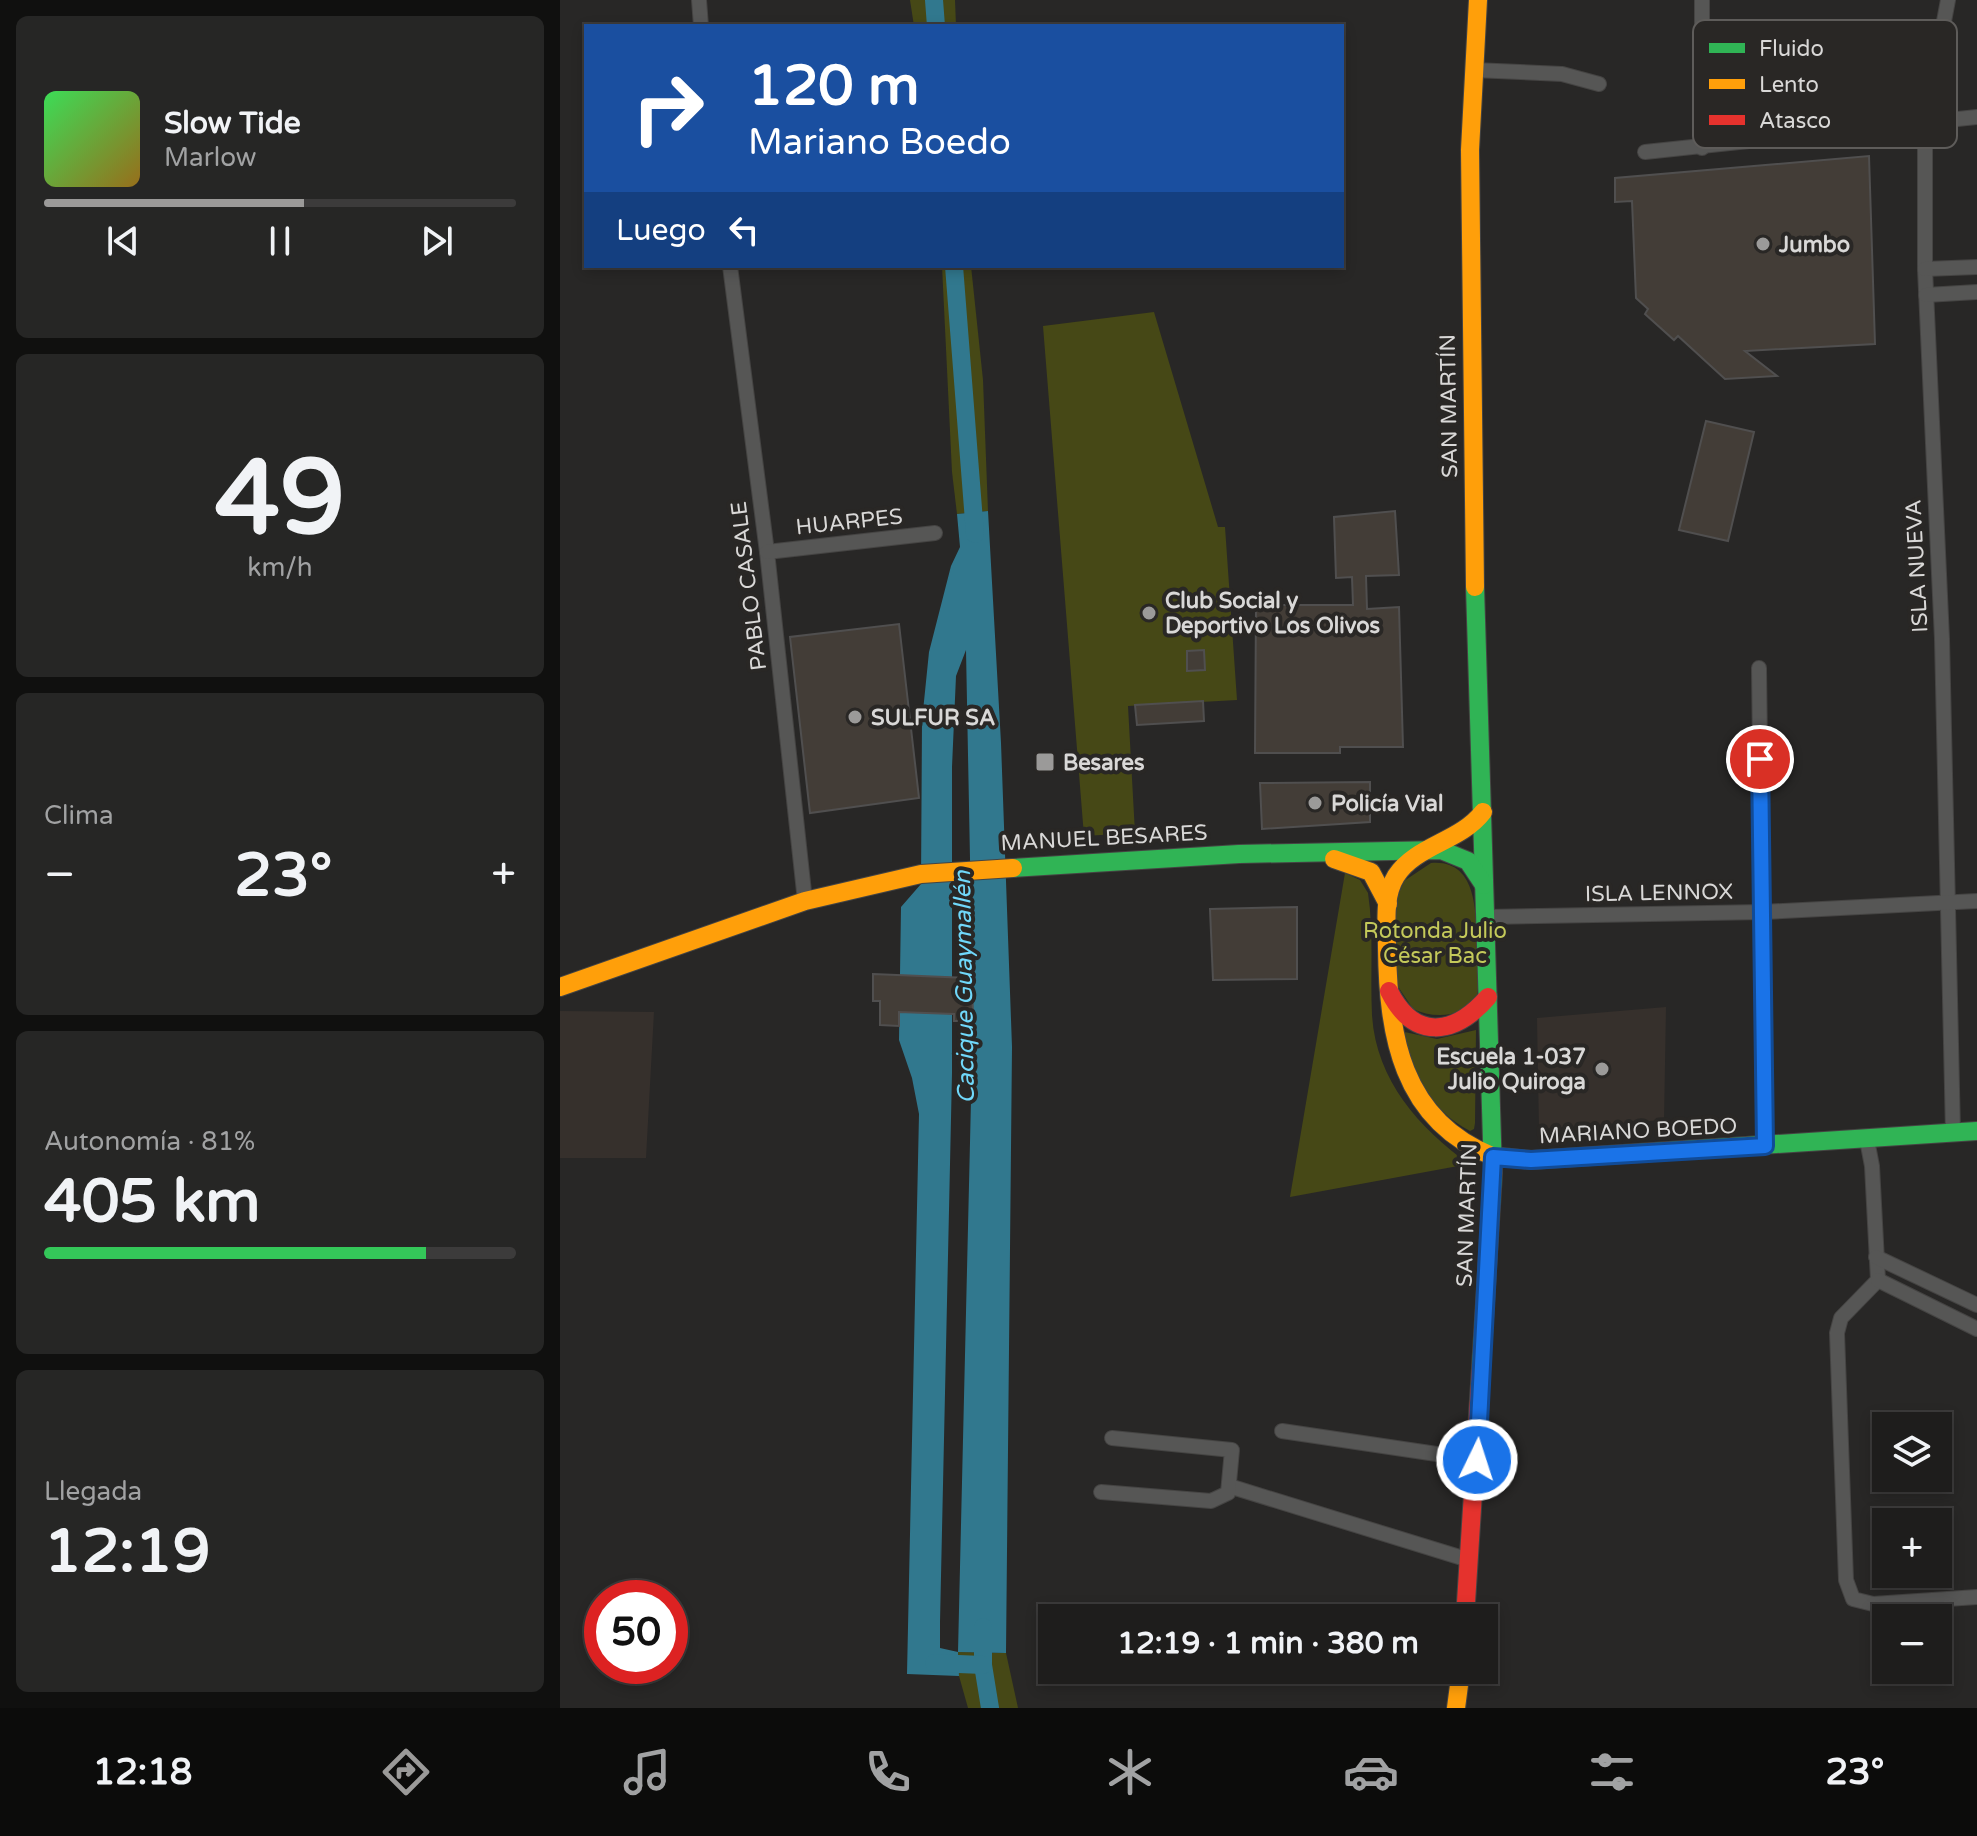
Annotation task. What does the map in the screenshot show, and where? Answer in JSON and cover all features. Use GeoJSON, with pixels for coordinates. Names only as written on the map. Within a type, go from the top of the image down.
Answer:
{"type":"FeatureCollection","features":[{"type":"Feature","properties":{"kind":"main road","name":"SAN MARTÍN"},"geometry":{"type":"LineString","coordinates":[[1466,1604],[1493,1157],[1473,524],[1470,150],[1478,0]]}},
{"type":"Feature","properties":{"kind":"main road"},"geometry":{"type":"LineString","coordinates":[[1483,812],[1467,833],[1428,850],[1401,870],[1392,886],[1388,905],[1386,979],[1392,1040],[1412,1090],[1443,1124],[1493,1157]]}},
{"type":"Feature","properties":{"kind":"main road"},"geometry":{"type":"LineString","coordinates":[[1428,850],[1446,850],[1465,858],[1484,885]]}},
{"type":"Feature","properties":{"kind":"main road","name":"MANUEL BESARES"},"geometry":{"type":"LineString","coordinates":[[560,987],[805,901],[921,874],[1005,866],[1428,850]]}},
{"type":"Feature","properties":{"kind":"main road"},"geometry":{"type":"LineString","coordinates":[[1307,853],[1366,868],[1376,878],[1388,905]]}},
{"type":"Feature","properties":{"kind":"main road"},"geometry":{"type":"LineString","coordinates":[[1386,979],[1400,1011],[1430,1027],[1464,1022],[1488,997]]}},
{"type":"Feature","properties":{"kind":"main road","name":"MARIANO BOEDO"},"geometry":{"type":"LineString","coordinates":[[1493,1157],[1531,1160],[1977,1131]]}},
{"type":"Feature","properties":{"kind":"main road"},"geometry":{"type":"LineString","coordinates":[[1456,1708],[1459,1684]]}},
{"type":"Feature","properties":{"kind":"street"},"geometry":{"type":"LineString","coordinates":[[699,0],[701,24]]}},
{"type":"Feature","properties":{"kind":"street","name":"ISLA NUEVA"},"geometry":{"type":"LineString","coordinates":[[1944,20],[1948,0]]}},
{"type":"Feature","properties":{"kind":"street"},"geometry":{"type":"LineString","coordinates":[[1474,70],[1562,74],[1599,84]]}},
{"type":"Feature","properties":{"kind":"street"},"geometry":{"type":"LineString","coordinates":[[1957,119],[1977,117]]}},
{"type":"Feature","properties":{"kind":"street"},"geometry":{"type":"LineString","coordinates":[[1645,152],[1702,148]]}},
{"type":"Feature","properties":{"kind":"street","name":"ISLA NUEVA"},"geometry":{"type":"LineString","coordinates":[[1925,148],[1925,269],[1942,639],[1953,1133]]}},
{"type":"Feature","properties":{"kind":"street"},"geometry":{"type":"LineString","coordinates":[[1925,269],[1977,267]]}},
{"type":"Feature","properties":{"kind":"street","name":"PABLO CASALE"},"geometry":{"type":"LineString","coordinates":[[730,268],[767,552],[805,901]]}},
{"type":"Feature","properties":{"kind":"street"},"geometry":{"type":"LineString","coordinates":[[1926,295],[1977,292]]}},
{"type":"Feature","properties":{"kind":"street","name":"HUARPES"},"geometry":{"type":"LineString","coordinates":[[767,552],[935,533]]}},
{"type":"Feature","properties":{"kind":"street"},"geometry":{"type":"LineString","coordinates":[[1759,668],[1765,1146]]}},
{"type":"Feature","properties":{"kind":"street","name":"ISLA LENNOX"},"geometry":{"type":"LineString","coordinates":[[1486,917],[1763,912],[1977,901]]}},
{"type":"Feature","properties":{"kind":"street"},"geometry":{"type":"LineString","coordinates":[[1867,1140],[1872,1166],[1878,1280],[1841,1318],[1837,1333],[1846,1580],[1853,1599],[1873,1604],[1977,1597]]}},
{"type":"Feature","properties":{"kind":"street"},"geometry":{"type":"LineString","coordinates":[[1876,1257],[1977,1305]]}},
{"type":"Feature","properties":{"kind":"street"},"geometry":{"type":"LineString","coordinates":[[1878,1280],[1977,1329]]}},
{"type":"Feature","properties":{"kind":"street"},"geometry":{"type":"LineString","coordinates":[[1282,1431],[1477,1460]]}},
{"type":"Feature","properties":{"kind":"street"},"geometry":{"type":"LineString","coordinates":[[1101,1492],[1211,1501],[1228,1493],[1232,1450],[1112,1438]]}},
{"type":"Feature","properties":{"kind":"street"},"geometry":{"type":"LineString","coordinates":[[1229,1486],[1469,1560]]}},
{"type":"Feature","properties":{"kind":"shaded area","name":"Escuela 1-037 Julio Quiroga"},"geometry":{"type":"Polygon","coordinates":[[[1666,1007],[1664,1120],[1539,1129],[1537,1018],[1666,1007]]]}},
{"type":"Feature","properties":{"kind":"shaded area"},"geometry":{"type":"Polygon","coordinates":[[[560,1011],[654,1012],[646,1158],[560,1158],[560,1011]]]}},
{"type":"Feature","properties":{"kind":"green space"},"geometry":{"type":"Polygon","coordinates":[[[910,0],[955,0],[956,24],[914,24],[910,0]]]}},
{"type":"Feature","properties":{"kind":"green space"},"geometry":{"type":"Polygon","coordinates":[[[942,268],[971,268],[983,380],[988,511],[957,514],[952,472],[942,268]]]}},
{"type":"Feature","properties":{"kind":"green space","name":"Club Social y Deportivo Los Olivos"},"geometry":{"type":"Polygon","coordinates":[[[1154,312],[1218,527],[1225,527],[1237,700],[1128,706],[1135,833],[1084,836],[1043,326],[1154,312]]]}},
{"type":"Feature","properties":{"kind":"green space","name":"Rotonda Julio César Bac"},"geometry":{"type":"Polygon","coordinates":[[[1431,863],[1446,864],[1466,878],[1476,917],[1477,995],[1465,1008],[1439,1015],[1413,1009],[1395,982],[1394,904],[1404,881],[1431,863]]]}},
{"type":"Feature","properties":{"kind":"green space"},"geometry":{"type":"Polygon","coordinates":[[[1345,873],[1360,880],[1368,893],[1372,1015],[1382,1061],[1391,1081],[1417,1118],[1469,1164],[1290,1197],[1345,873]]]}},
{"type":"Feature","properties":{"kind":"green space","name":"Rotonda Julio César Bac"},"geometry":{"type":"Polygon","coordinates":[[[1476,1030],[1475,1123],[1470,1131],[1434,1101],[1417,1075],[1400,1031],[1437,1039],[1476,1030]]]}},
{"type":"Feature","properties":{"kind":"green space"},"geometry":{"type":"Polygon","coordinates":[[[958,1652],[1006,1653],[1018,1708],[968,1708],[959,1676],[958,1652]]]}},
{"type":"Feature","properties":{"kind":"water"},"geometry":{"type":"Polygon","coordinates":[[[988,511],[1001,743],[1012,1047],[1006,1653],[958,1652],[959,1676],[907,1674],[919,1114],[912,1078],[899,1040],[901,907],[921,884],[922,721],[929,652],[951,566],[960,547],[957,514],[988,511]],[[966,650],[956,676],[952,767],[952,1073],[940,1648],[958,1652],[973,1015],[966,650]]]}},
{"type":"Feature","properties":{"kind":"building","name":"Jumbo"},"geometry":{"type":"Polygon","coordinates":[[[1869,156],[1875,344],[1745,351],[1777,376],[1725,379],[1678,336],[1674,340],[1645,314],[1648,309],[1636,298],[1632,201],[1615,202],[1615,178],[1869,156]]]}},
{"type":"Feature","properties":{"kind":"building"},"geometry":{"type":"Polygon","coordinates":[[[1706,421],[1754,432],[1728,541],[1679,530],[1706,421]]]}},
{"type":"Feature","properties":{"kind":"building"},"geometry":{"type":"Polygon","coordinates":[[[1395,511],[1399,575],[1366,576],[1367,609],[1399,607],[1403,747],[1340,747],[1340,753],[1255,753],[1256,605],[1353,605],[1352,577],[1336,578],[1334,517],[1395,511]]]}},
{"type":"Feature","properties":{"kind":"building","name":"SULFUR SA"},"geometry":{"type":"Polygon","coordinates":[[[899,624],[919,798],[810,813],[790,637],[899,624]]]}},
{"type":"Feature","properties":{"kind":"building"},"geometry":{"type":"Polygon","coordinates":[[[1204,650],[1205,670],[1187,671],[1187,651],[1204,650]]]}},
{"type":"Feature","properties":{"kind":"building"},"geometry":{"type":"Polygon","coordinates":[[[1203,701],[1204,721],[1137,725],[1135,705],[1203,701]]]}},
{"type":"Feature","properties":{"kind":"building","name":"Policía Vial"},"geometry":{"type":"Polygon","coordinates":[[[1370,782],[1370,822],[1262,829],[1260,783],[1370,782]]]}},
{"type":"Feature","properties":{"kind":"building"},"geometry":{"type":"Polygon","coordinates":[[[1297,907],[1297,979],[1213,980],[1210,909],[1297,907]]]}},
{"type":"Feature","properties":{"kind":"building"},"geometry":{"type":"Polygon","coordinates":[[[873,974],[968,978],[968,986],[972,986],[973,1015],[969,1021],[954,1021],[954,1014],[899,1012],[899,1026],[880,1025],[880,1001],[873,1001],[873,974]]]}},
{"type":"Feature","properties":{"kind":"waterway","name":"Cacique Guaymallén"},"geometry":{"type":"LineString","coordinates":[[934,0],[936,24]]}},
{"type":"Feature","properties":{"kind":"waterway","name":"Cacique Guaymallén"},"geometry":{"type":"LineString","coordinates":[[954,268],[975,534]]}},
{"type":"Feature","properties":{"kind":"waterway","name":"Cacique Guaymallén"},"geometry":{"type":"LineString","coordinates":[[983,1627],[983,1665],[990,1708]]}},
{"type":"Feature","properties":{"kind":"waterway"},"geometry":{"type":"LineString","coordinates":[[934,1663],[983,1665]]}},
{"type":"Feature","properties":{"kind":"traffic: fast"},"geometry":{"type":"LineString","coordinates":[[1475,587],[1493,1173],[1481,1368]]}},
{"type":"Feature","properties":{"kind":"traffic: fast"},"geometry":{"type":"LineString","coordinates":[[1013,868],[1239,854],[1441,850],[1468,861],[1484,885]]}},
{"type":"Feature","properties":{"kind":"traffic: fast"},"geometry":{"type":"LineString","coordinates":[[1492,1156],[1531,1160],[1977,1131]]}},
{"type":"Feature","properties":{"kind":"traffic: slow"},"geometry":{"type":"LineString","coordinates":[[1475,587],[1470,150],[1478,0]]}},
{"type":"Feature","properties":{"kind":"traffic: slow"},"geometry":{"type":"LineString","coordinates":[[1483,812],[1463,830],[1415,857],[1396,876],[1387,902],[1386,920],[1391,1011],[1406,1070],[1419,1097],[1437,1120],[1461,1140],[1492,1156]]}},
{"type":"Feature","properties":{"kind":"traffic: slow"},"geometry":{"type":"LineString","coordinates":[[1334,859],[1371,872],[1388,904]]}},
{"type":"Feature","properties":{"kind":"traffic: slow"},"geometry":{"type":"LineString","coordinates":[[560,987],[805,901],[921,874],[1013,868]]}},
{"type":"Feature","properties":{"kind":"traffic: slow"},"geometry":{"type":"LineString","coordinates":[[1456,1708],[1459,1684]]}},
{"type":"Feature","properties":{"kind":"traffic: jam"},"geometry":{"type":"LineString","coordinates":[[1389,991],[1410,1019],[1435,1027],[1462,1020],[1488,997]]}},
{"type":"Feature","properties":{"kind":"traffic: jam"},"geometry":{"type":"LineString","coordinates":[[1466,1604],[1481,1368]]}},
{"type":"Feature","properties":{"kind":"place","name":"Jumbo"},"geometry":{"type":"Point","coordinates":[1763,244]}},
{"type":"Feature","properties":{"kind":"place","name":"Club Social y Deportivo Los Olivos"},"geometry":{"type":"Point","coordinates":[1149,613]}},
{"type":"Feature","properties":{"kind":"place","name":"SULFUR SA"},"geometry":{"type":"Point","coordinates":[855,717]}},
{"type":"Feature","properties":{"kind":"place","name":"Besares"},"geometry":{"type":"Point","coordinates":[1045,762]}},
{"type":"Feature","properties":{"kind":"place","name":"Policía Vial"},"geometry":{"type":"Point","coordinates":[1315,803]}},
{"type":"Feature","properties":{"kind":"place","name":"Escuela 1-037 Julio Quiroga"},"geometry":{"type":"Point","coordinates":[1602,1069]}},
{"type":"Feature","properties":{"kind":"route"},"geometry":{"type":"LineString","coordinates":[[1477,1460],[1490,1260],[1493,1157],[1531,1160],[1765,1146],[1760,759]]}}]}
